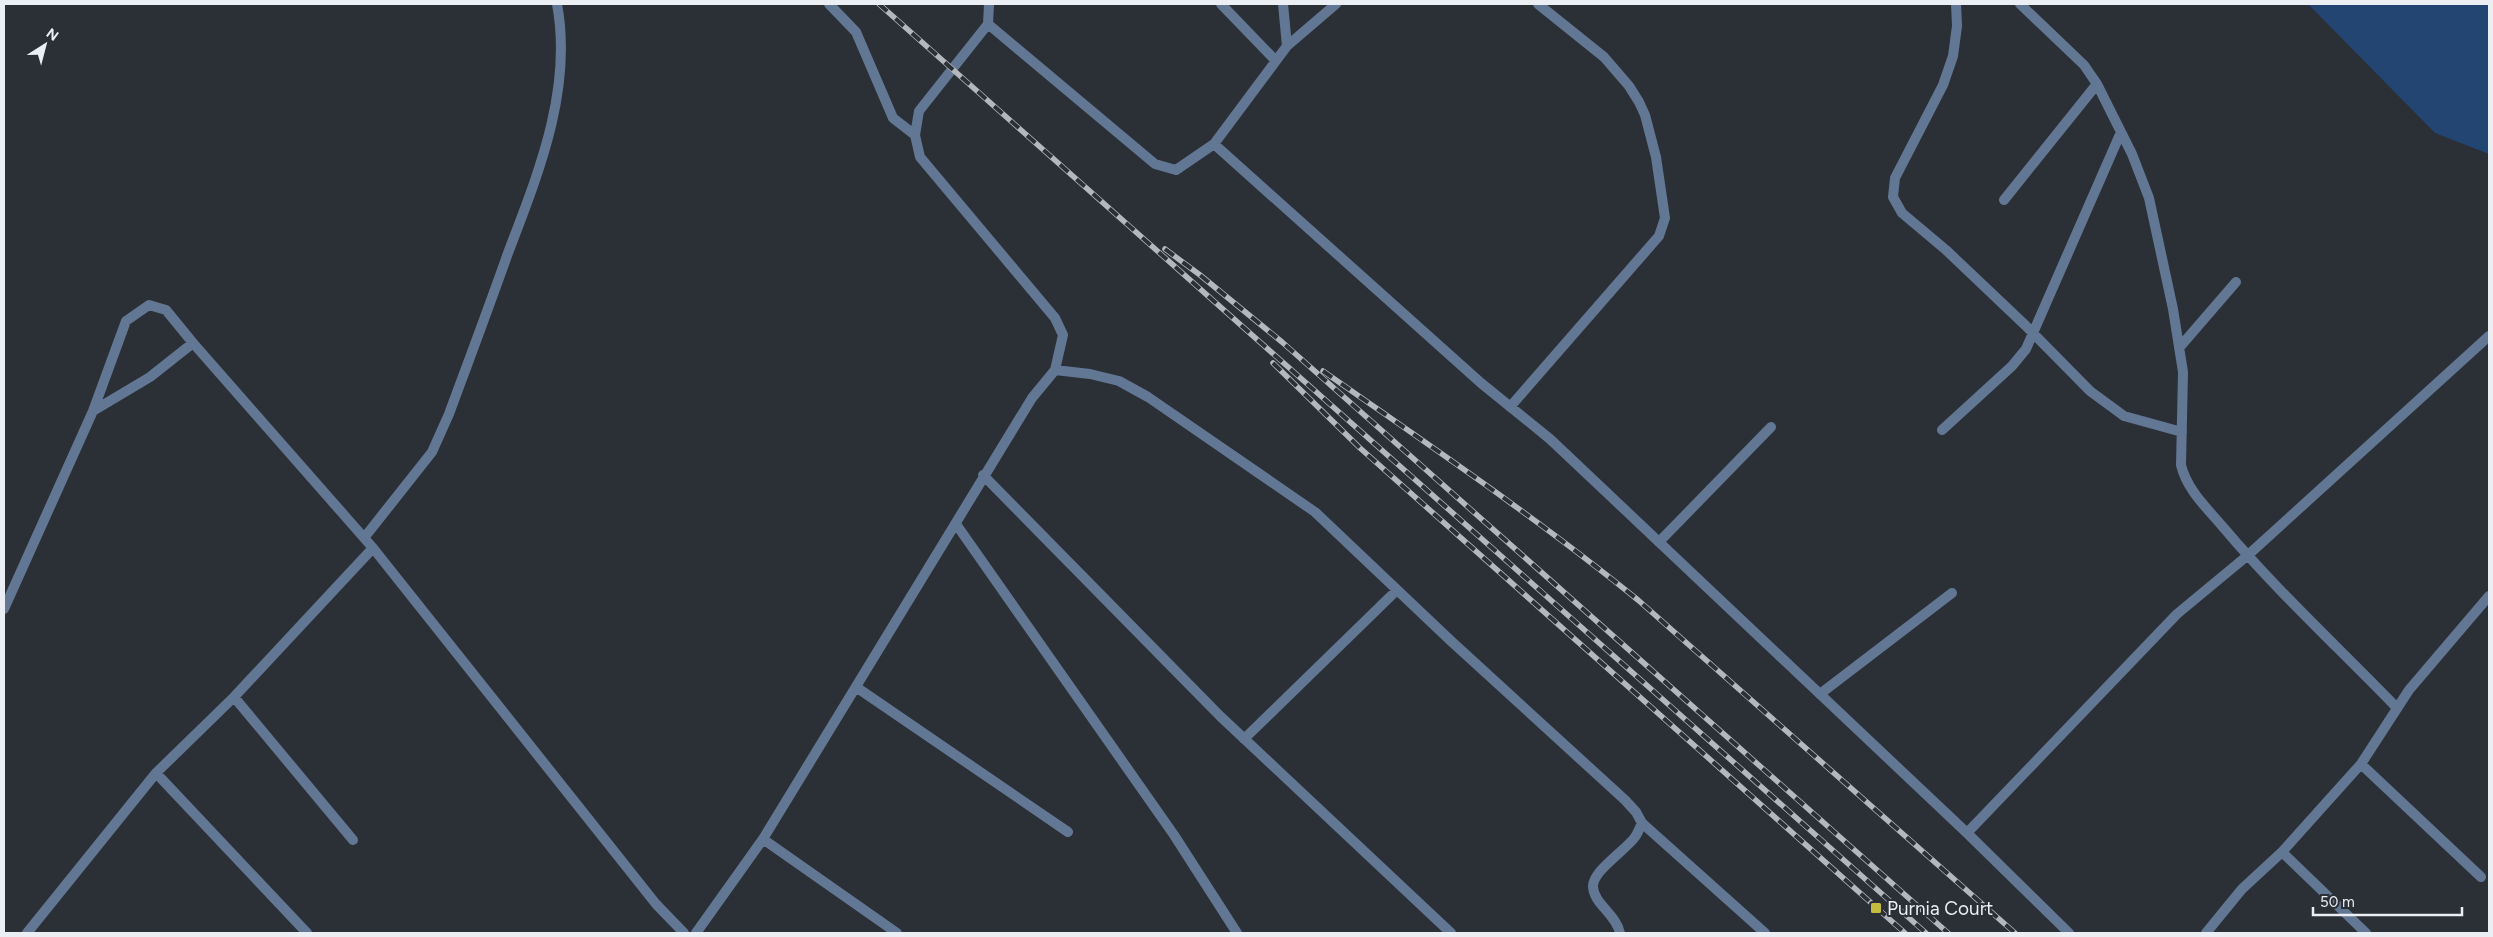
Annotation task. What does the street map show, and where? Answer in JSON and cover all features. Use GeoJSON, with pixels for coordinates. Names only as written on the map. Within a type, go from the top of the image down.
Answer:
{"type":"FeatureCollection","features":[{"type":"Feature","properties":{"kind":"street"},"geometry":{"type":"LineString","coordinates":[[364,538],[432,452],[449,414],[543,158],[560,84],[561,26],[557,4]]}},
{"type":"Feature","properties":{"kind":"street"},"geometry":{"type":"LineString","coordinates":[[828,4],[856,32],[893,118],[915,135]]}},
{"type":"Feature","properties":{"kind":"street"},"geometry":{"type":"LineString","coordinates":[[696,933],[763,839],[956,524],[983,475],[1032,398],[1055,370],[1064,335],[1055,318],[920,158],[915,135],[919,111],[988,24],[989,4]]}},
{"type":"Feature","properties":{"kind":"street"},"geometry":{"type":"LineString","coordinates":[[1221,4],[1276,61]]}},
{"type":"Feature","properties":{"kind":"street"},"geometry":{"type":"LineString","coordinates":[[1283,4],[1287,46]]}},
{"type":"Feature","properties":{"kind":"street"},"geometry":{"type":"LineString","coordinates":[[988,24],[1155,164],[1176,170],[1214,144],[1287,46],[1336,4]]}},
{"type":"Feature","properties":{"kind":"street"},"geometry":{"type":"LineString","coordinates":[[1510,407],[1659,236],[1665,218],[1656,157],[1646,115],[1639,102],[1629,86],[1604,57],[1538,4]]}},
{"type":"Feature","properties":{"kind":"street"},"geometry":{"type":"LineString","coordinates":[[1956,4],[1957,26],[1953,56],[1943,84],[1895,178],[1893,197],[1902,214],[1946,250],[2033,333],[2074,378],[2124,416],[2182,432]]}},
{"type":"Feature","properties":{"kind":"street"},"geometry":{"type":"LineString","coordinates":[[2020,4],[2084,65],[2097,84],[2148,198],[2179,348],[2184,393],[2181,465],[2184,478],[2193,492],[2247,556],[2397,708]]}},
{"type":"Feature","properties":{"kind":"street"},"geometry":{"type":"LineString","coordinates":[[2004,200],[2097,84]]}},
{"type":"Feature","properties":{"kind":"street"},"geometry":{"type":"LineString","coordinates":[[1942,430],[2012,366],[2026,349],[2120,132]]}},
{"type":"Feature","properties":{"kind":"street"},"geometry":{"type":"LineString","coordinates":[[1214,144],[1510,407],[1550,440],[1967,833],[2068,933]]}},
{"type":"Feature","properties":{"kind":"street"},"geometry":{"type":"LineString","coordinates":[[2179,348],[2236,282]]}},
{"type":"Feature","properties":{"kind":"street"},"geometry":{"type":"LineString","coordinates":[[4,609],[93,410],[126,321],[149,305],[166,310],[373,548],[656,904],[684,933]]}},
{"type":"Feature","properties":{"kind":"street"},"geometry":{"type":"LineString","coordinates":[[1967,833],[2177,614],[2247,556],[2489,336]]}},
{"type":"Feature","properties":{"kind":"street"},"geometry":{"type":"LineString","coordinates":[[93,410],[150,377],[193,343]]}},
{"type":"Feature","properties":{"kind":"street"},"geometry":{"type":"LineString","coordinates":[[1055,370],[1090,374],[1118,381],[1148,397],[1315,512],[1397,590],[1626,800],[1642,822],[1765,933]]}},
{"type":"Feature","properties":{"kind":"street"},"geometry":{"type":"LineString","coordinates":[[1659,542],[1771,427]]}},
{"type":"Feature","properties":{"kind":"street"},"geometry":{"type":"LineString","coordinates":[[983,475],[1244,739],[1451,933]]}},
{"type":"Feature","properties":{"kind":"street"},"geometry":{"type":"LineString","coordinates":[[956,524],[1174,835],[1237,933]]}},
{"type":"Feature","properties":{"kind":"street"},"geometry":{"type":"LineString","coordinates":[[26,933],[156,773],[234,697],[373,548]]}},
{"type":"Feature","properties":{"kind":"street"},"geometry":{"type":"LineString","coordinates":[[1244,739],[1397,590]]}},
{"type":"Feature","properties":{"kind":"street"},"geometry":{"type":"LineString","coordinates":[[1820,694],[1952,593]]}},
{"type":"Feature","properties":{"kind":"street"},"geometry":{"type":"LineString","coordinates":[[2206,933],[2242,889],[2282,852],[2361,764],[2409,690],[2489,596]]}},
{"type":"Feature","properties":{"kind":"street"},"geometry":{"type":"LineString","coordinates":[[856,687],[1068,832]]}},
{"type":"Feature","properties":{"kind":"street"},"geometry":{"type":"LineString","coordinates":[[234,697],[353,840]]}},
{"type":"Feature","properties":{"kind":"street"},"geometry":{"type":"LineString","coordinates":[[2361,764],[2481,877]]}},
{"type":"Feature","properties":{"kind":"street"},"geometry":{"type":"LineString","coordinates":[[156,773],[307,933]]}},
{"type":"Feature","properties":{"kind":"street"},"geometry":{"type":"LineString","coordinates":[[1621,931],[1618,923],[1597,899],[1592,887],[1594,876],[1625,849],[1636,836],[1642,822]]}},
{"type":"Feature","properties":{"kind":"street"},"geometry":{"type":"LineString","coordinates":[[763,839],[897,933]]}},
{"type":"Feature","properties":{"kind":"street"},"geometry":{"type":"LineString","coordinates":[[2282,852],[2366,933]]}},
{"type":"Feature","properties":{"kind":"shaded area"},"geometry":{"type":"Polygon","coordinates":[[[2308,4],[2489,4],[2489,154],[2435,133],[2308,4]]]}},
{"type":"Feature","properties":{"kind":"railway"},"geometry":{"type":"LineString","coordinates":[[879,4],[1926,933]]}},
{"type":"Feature","properties":{"kind":"railway"},"geometry":{"type":"LineString","coordinates":[[1165,249],[1282,342],[1948,933]]}},
{"type":"Feature","properties":{"kind":"railway"},"geometry":{"type":"LineString","coordinates":[[1273,363],[1360,448],[1905,933]]}},
{"type":"Feature","properties":{"kind":"railway"},"geometry":{"type":"LineString","coordinates":[[1323,371],[1522,511],[1638,600],[2015,933]]}},
{"type":"Feature","properties":{"kind":"place","name":"Purnia Court"},"geometry":{"type":"Point","coordinates":[1876,908]}}]}
